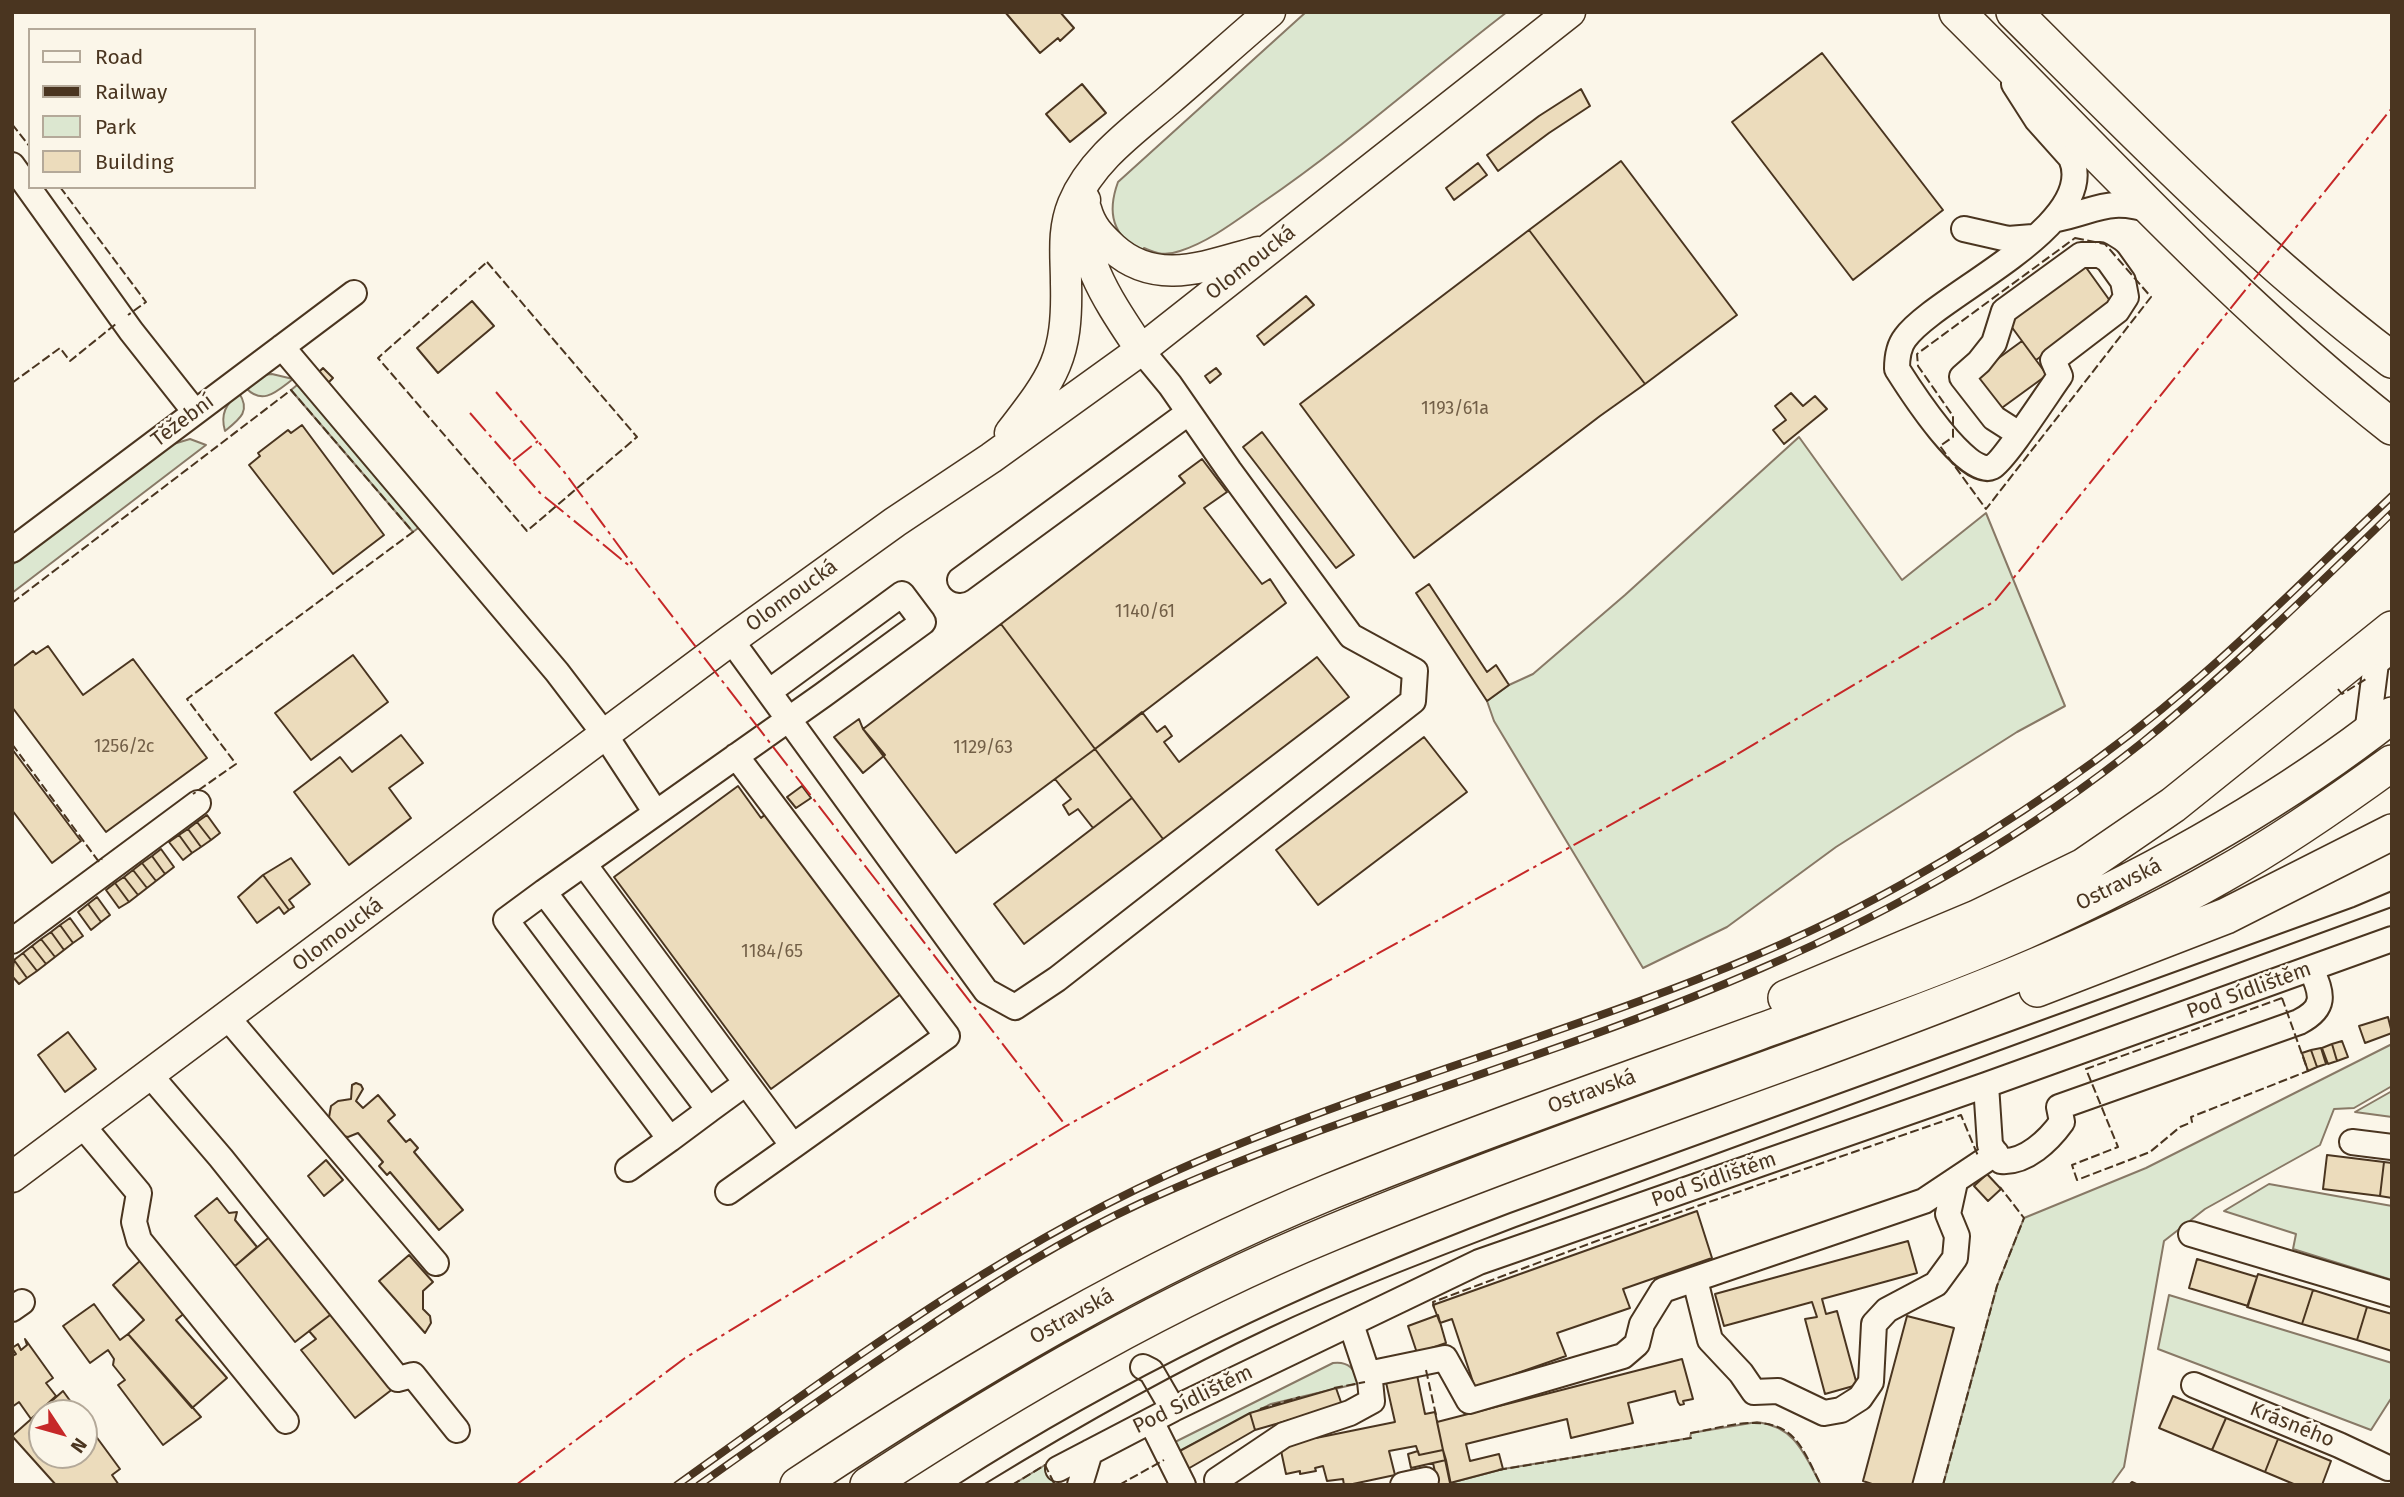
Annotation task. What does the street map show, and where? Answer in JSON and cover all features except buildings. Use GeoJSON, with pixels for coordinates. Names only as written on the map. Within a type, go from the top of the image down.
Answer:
{"type":"FeatureCollection","features":[{"type":"Feature","properties":{"kind":"highway"},"geometry":{"type":"LineString","coordinates":[[1956,12],[2257,311],[2347,392],[2392,427]]}},
{"type":"Feature","properties":{"kind":"highway"},"geometry":{"type":"LineString","coordinates":[[2014,12],[2224,219],[2298,284],[2390,358]]}},
{"type":"Feature","properties":{"kind":"highway"},"geometry":{"type":"LineString","coordinates":[[1541,1111],[1684,1041],[1977,918],[2084,866],[2174,805],[2392,629]]}},
{"type":"Feature","properties":{"kind":"highway","name":"Ostravská"},"geometry":{"type":"LineString","coordinates":[[798,1485],[968,1376],[1158,1269],[1328,1193],[1541,1111],[1878,989],[2021,933],[2188,851],[2282,794],[2379,725]]}},
{"type":"Feature","properties":{"kind":"highway","name":"Ostravská"},"geometry":{"type":"LineString","coordinates":[[868,1485],[992,1406],[1076,1358],[1175,1304],[1329,1233],[1965,995],[2119,929],[2267,849],[2392,763]]}},
{"type":"Feature","properties":{"kind":"highway"},"geometry":{"type":"LineString","coordinates":[[1684,1099],[1749,1087],[1934,1028],[2091,970],[2226,916],[2392,832]]}},
{"type":"Feature","properties":{"kind":"main road"},"geometry":{"type":"LineString","coordinates":[[991,458],[1042,391],[1060,356],[1065,329],[1066,223],[1087,178],[1112,151],[1270,12]]}},
{"type":"Feature","properties":{"kind":"main road","name":"Olomoucká"},"geometry":{"type":"LineString","coordinates":[[12,1177],[731,640],[1141,350],[1570,12]]}},
{"type":"Feature","properties":{"kind":"main road"},"geometry":{"type":"LineString","coordinates":[[1112,151],[1093,177],[1084,204],[1082,224],[1090,259],[1112,306],[1141,350]]}},
{"type":"Feature","properties":{"kind":"main road"},"geometry":{"type":"LineString","coordinates":[[1084,204],[1090,224],[1099,236],[1117,252],[1146,269],[1161,271],[1193,268],[1268,249]]}},
{"type":"Feature","properties":{"kind":"street"},"geometry":{"type":"LineString","coordinates":[[2003,58],[2019,93],[2037,120],[2074,164],[2071,194],[2057,219],[1904,339],[1897,355],[1897,369],[1948,440],[1970,463],[1988,468],[1994,466],[2019,434],[2060,376],[2053,360],[2117,311],[2126,297],[2123,281],[2108,260],[2100,255],[2081,255],[2004,312],[1994,343],[1979,362],[1962,376],[1994,418],[2019,434]]}},
{"type":"Feature","properties":{"kind":"street"},"geometry":{"type":"LineString","coordinates":[[12,165],[28,187]]}},
{"type":"Feature","properties":{"kind":"street"},"geometry":{"type":"LineString","coordinates":[[29,189],[131,331],[195,412]]}},
{"type":"Feature","properties":{"kind":"street"},"geometry":{"type":"LineString","coordinates":[[2057,219],[2076,215],[2086,209],[2119,203],[2154,211]]}},
{"type":"Feature","properties":{"kind":"street"},"geometry":{"type":"LineString","coordinates":[[1964,229],[2007,239],[2034,237]]}},
{"type":"Feature","properties":{"kind":"street","name":"Těžební"},"geometry":{"type":"LineString","coordinates":[[12,550],[354,293]]}},
{"type":"Feature","properties":{"kind":"street"},"geometry":{"type":"LineString","coordinates":[[282,347],[557,673],[605,735],[656,813]]}},
{"type":"Feature","properties":{"kind":"street"},"geometry":{"type":"LineString","coordinates":[[731,640],[986,991],[1015,1007],[1057,979],[1413,701],[1415,671],[1351,636],[1170,385],[1141,350]]}},
{"type":"Feature","properties":{"kind":"street"},"geometry":{"type":"LineString","coordinates":[[960,580],[1188,413]]}},
{"type":"Feature","properties":{"kind":"street"},"geometry":{"type":"LineString","coordinates":[[670,1139],[506,920],[923,622],[902,594],[769,691]]}},
{"type":"Feature","properties":{"kind":"street"},"geometry":{"type":"LineString","coordinates":[[2379,725],[2376,663],[2392,650]]}},
{"type":"Feature","properties":{"kind":"street"},"geometry":{"type":"LineString","coordinates":[[728,1192],[947,1036],[736,756]]}},
{"type":"Feature","properties":{"kind":"street"},"geometry":{"type":"LineString","coordinates":[[12,941],[198,803]]}},
{"type":"Feature","properties":{"kind":"street"},"geometry":{"type":"LineString","coordinates":[[584,864],[793,1146]]}},
{"type":"Feature","properties":{"kind":"street"},"geometry":{"type":"LineString","coordinates":[[544,891],[709,1110]]}},
{"type":"Feature","properties":{"kind":"street","name":"Pod Sídlištěm"},"geometry":{"type":"LineString","coordinates":[[1058,1469],[1150,1420],[1479,1262],[1986,1085],[2392,939]]}},
{"type":"Feature","properties":{"kind":"street"},"geometry":{"type":"LineString","coordinates":[[1986,1085],[1990,1145],[2001,1161],[2011,1161],[2052,1137],[2062,1122],[2059,1107],[2313,1015],[2319,1005],[2320,994],[2311,969]]}},
{"type":"Feature","properties":{"kind":"street"},"geometry":{"type":"LineString","coordinates":[[227,1017],[436,1263]]}},
{"type":"Feature","properties":{"kind":"street"},"geometry":{"type":"LineString","coordinates":[[150,1075],[221,1158],[398,1380],[413,1375],[457,1430]]}},
{"type":"Feature","properties":{"kind":"street"},"geometry":{"type":"LineString","coordinates":[[628,1169],[746,1083]]}},
{"type":"Feature","properties":{"kind":"street"},"geometry":{"type":"LineString","coordinates":[[82,1125],[139,1193],[134,1222],[139,1240],[286,1421]]}},
{"type":"Feature","properties":{"kind":"street"},"geometry":{"type":"LineString","coordinates":[[2352,1142],[2392,1147]]}},
{"type":"Feature","properties":{"kind":"street"},"geometry":{"type":"LineString","coordinates":[[1368,1374],[1445,1358],[1469,1401],[1623,1356],[1637,1344],[1642,1324],[1663,1290],[1924,1201],[1996,1153]]}},
{"type":"Feature","properties":{"kind":"street"},"geometry":{"type":"LineString","coordinates":[[1695,1280],[1710,1340],[1741,1373],[1754,1392],[1778,1391],[1824,1413],[1840,1410],[1860,1398],[1871,1382],[1874,1324],[1887,1310],[1936,1284],[1955,1258],[1957,1236],[1948,1214],[1955,1182]]}},
{"type":"Feature","properties":{"kind":"street"},"geometry":{"type":"LineString","coordinates":[[2191,1234],[2392,1294]]}},
{"type":"Feature","properties":{"kind":"street"},"geometry":{"type":"LineString","coordinates":[[1218,1483],[1284,1435],[1350,1413],[1371,1401],[1368,1374],[1351,1324]]}},
{"type":"Feature","properties":{"kind":"street"},"geometry":{"type":"LineString","coordinates":[[1143,1367],[1151,1371],[1173,1409]]}},
{"type":"Feature","properties":{"kind":"street","name":"Krásného"},"geometry":{"type":"LineString","coordinates":[[2194,1385],[2339,1444],[2385,1472]]}},
{"type":"Feature","properties":{"kind":"street"},"geometry":{"type":"LineString","coordinates":[[1150,1420],[1183,1485]]}},
{"type":"Feature","properties":{"kind":"street"},"geometry":{"type":"LineString","coordinates":[[1080,1485],[1090,1452]]}},
{"type":"Feature","properties":{"kind":"green space"},"geometry":{"type":"Polygon","coordinates":[[[1306,12],[1507,12],[1325,157],[1233,223],[1202,242],[1180,251],[1162,254],[1144,248],[1139,256],[1123,239],[1115,222],[1113,204],[1118,182],[1306,12]]]}},
{"type":"Feature","properties":{"kind":"green space"},"geometry":{"type":"Polygon","coordinates":[[[264,375],[293,379],[270,395],[258,396],[246,388],[264,375]]]}},
{"type":"Feature","properties":{"kind":"green space"},"geometry":{"type":"Polygon","coordinates":[[[302,381],[426,522],[413,532],[291,390],[302,381]]]}},
{"type":"Feature","properties":{"kind":"green space"},"geometry":{"type":"Polygon","coordinates":[[[239,393],[244,410],[225,431],[225,410],[239,393]]]}},
{"type":"Feature","properties":{"kind":"green space"},"geometry":{"type":"Polygon","coordinates":[[[1799,437],[1902,580],[1986,513],[2065,706],[2017,732],[1836,847],[1727,927],[1643,968],[1494,721],[1487,701],[1509,685],[1533,674],[1625,595],[1799,437]]]}},
{"type":"Feature","properties":{"kind":"green space"},"geometry":{"type":"Polygon","coordinates":[[[190,439],[206,445],[12,593],[12,565],[170,445],[190,439]]]}},
{"type":"Feature","properties":{"kind":"green space"},"geometry":{"type":"Polygon","coordinates":[[[2392,1044],[2392,1086],[2354,1108],[2334,1109],[2320,1145],[2205,1209],[2164,1241],[2124,1467],[2111,1485],[1943,1485],[1997,1286],[2024,1218],[2146,1168],[2392,1044]]]}},
{"type":"Feature","properties":{"kind":"green space"},"geometry":{"type":"Polygon","coordinates":[[[2392,1091],[2392,1117],[2355,1112],[2392,1091]]]}},
{"type":"Feature","properties":{"kind":"green space"},"geometry":{"type":"Polygon","coordinates":[[[2269,1184],[2392,1206],[2392,1280],[2293,1249],[2296,1234],[2224,1211],[2269,1184]]]}},
{"type":"Feature","properties":{"kind":"green space"},"geometry":{"type":"Polygon","coordinates":[[[2169,1295],[2392,1363],[2392,1397],[2371,1430],[2158,1349],[2169,1295]]]}},
{"type":"Feature","properties":{"kind":"green space"},"geometry":{"type":"Polygon","coordinates":[[[1333,1363],[1343,1363],[1350,1367],[1360,1383],[1271,1404],[1176,1453],[1175,1442],[1333,1363]]]}},
{"type":"Feature","properties":{"kind":"green space"},"geometry":{"type":"Polygon","coordinates":[[[1757,1422],[1770,1425],[1790,1436],[1804,1453],[1821,1485],[1450,1483],[1503,1469],[1690,1438],[1691,1433],[1757,1422]]]}},
{"type":"Feature","properties":{"kind":"green space"},"geometry":{"type":"Polygon","coordinates":[[[1045,1465],[1055,1485],[1012,1485],[1045,1465]]]}},
{"type":"Feature","properties":{"kind":"tram line"},"geometry":{"type":"LineString","coordinates":[[957,1485],[1023,1444],[1157,1369],[1296,1302],[1438,1241],[2392,891]]}},
{"type":"Feature","properties":{"kind":"tram line"},"geometry":{"type":"LineString","coordinates":[[983,1485],[1089,1422],[1196,1364],[1299,1314],[1361,1288],[1516,1227],[2392,907]]}},
{"type":"Feature","properties":{"kind":"railway"},"geometry":{"type":"LineString","coordinates":[[677,1485],[928,1309],[992,1268],[1126,1194],[1285,1126],[1645,999],[1733,965],[1821,926],[1906,882],[2055,789],[2161,710],[2245,637],[2392,496]]}},
{"type":"Feature","properties":{"kind":"railway"},"geometry":{"type":"LineString","coordinates":[[699,1485],[973,1298],[1055,1247],[1112,1217],[1217,1170],[1295,1140],[1685,1000],[1812,945],[1912,895],[2055,807],[2144,741],[2239,658],[2392,513]]}},
{"type":"Feature","properties":{"kind":"fence"},"geometry":{"type":"LineString","coordinates":[[12,124],[28,144]]}},
{"type":"Feature","properties":{"kind":"fence"},"geometry":{"type":"LineString","coordinates":[[61,189],[146,302],[128,315]]}},
{"type":"Feature","properties":{"kind":"fence"},"geometry":{"type":"LineString","coordinates":[[2075,238],[2105,244],[2151,297],[1986,509],[1940,446],[1953,437],[1953,416],[1918,366],[1917,354],[2075,238]]}},
{"type":"Feature","properties":{"kind":"fence"},"geometry":{"type":"LineString","coordinates":[[487,262],[637,437],[527,531],[378,358],[487,262]]}},
{"type":"Feature","properties":{"kind":"fence"},"geometry":{"type":"LineString","coordinates":[[12,383],[60,348],[70,361],[117,323]]}},
{"type":"Feature","properties":{"kind":"fence"},"geometry":{"type":"LineString","coordinates":[[12,603],[291,390],[413,532],[187,699],[236,764],[193,794]]}},
{"type":"Feature","properties":{"kind":"fence"},"geometry":{"type":"LineString","coordinates":[[2338,689],[2342,694],[2366,679]]}},
{"type":"Feature","properties":{"kind":"fence"},"geometry":{"type":"LineString","coordinates":[[12,744],[99,862],[102,859]]}},
{"type":"Feature","properties":{"kind":"fence"},"geometry":{"type":"LineString","coordinates":[[2282,998],[2308,1071],[2191,1117],[2192,1122],[2180,1127],[2150,1152],[2077,1180],[2072,1165],[2118,1147],[2086,1069],[2282,998]]}},
{"type":"Feature","properties":{"kind":"fence"},"geometry":{"type":"LineString","coordinates":[[1434,1308],[1433,1302],[1602,1239],[1961,1115],[1978,1156]]}},
{"type":"Feature","properties":{"kind":"fence"},"geometry":{"type":"LineString","coordinates":[[1943,1485],[1997,1286],[2024,1218],[2000,1187]]}},
{"type":"Feature","properties":{"kind":"fence"},"geometry":{"type":"LineString","coordinates":[[1426,1370],[1436,1415]]}},
{"type":"Feature","properties":{"kind":"fence"},"geometry":{"type":"LineString","coordinates":[[1334,1388],[1365,1382]]}},
{"type":"Feature","properties":{"kind":"fence"},"geometry":{"type":"LineString","coordinates":[[1260,1409],[1300,1397]]}},
{"type":"Feature","properties":{"kind":"fence"},"geometry":{"type":"LineString","coordinates":[[1498,1470],[1691,1438],[1691,1433],[1757,1423],[1782,1429],[1793,1437],[1821,1485]]}},
{"type":"Feature","properties":{"kind":"fence"},"geometry":{"type":"LineString","coordinates":[[1119,1485],[1164,1460]]}},
{"type":"Feature","properties":{"kind":"fence"},"geometry":{"type":"LineString","coordinates":[[1012,1485],[1045,1465],[1055,1485]]}},
{"type":"Feature","properties":{"kind":"fence"},"geometry":{"type":"LineString","coordinates":[[2129,1485],[2132,1482],[2139,1485]]}},
{"type":"Feature","properties":{"kind":"power"},"geometry":{"type":"LineString","coordinates":[[516,1485],[685,1358],[1066,1126],[1724,762],[1995,601],[2392,108]]}},
{"type":"Feature","properties":{"kind":"power"},"geometry":{"type":"LineString","coordinates":[[496,392],[565,473],[638,572],[1066,1126]]}},
{"type":"Feature","properties":{"kind":"power"},"geometry":{"type":"LineString","coordinates":[[470,413],[540,493],[632,568]]}},
{"type":"Feature","properties":{"kind":"power"},"geometry":{"type":"LineString","coordinates":[[513,461],[538,441]]}}]}
